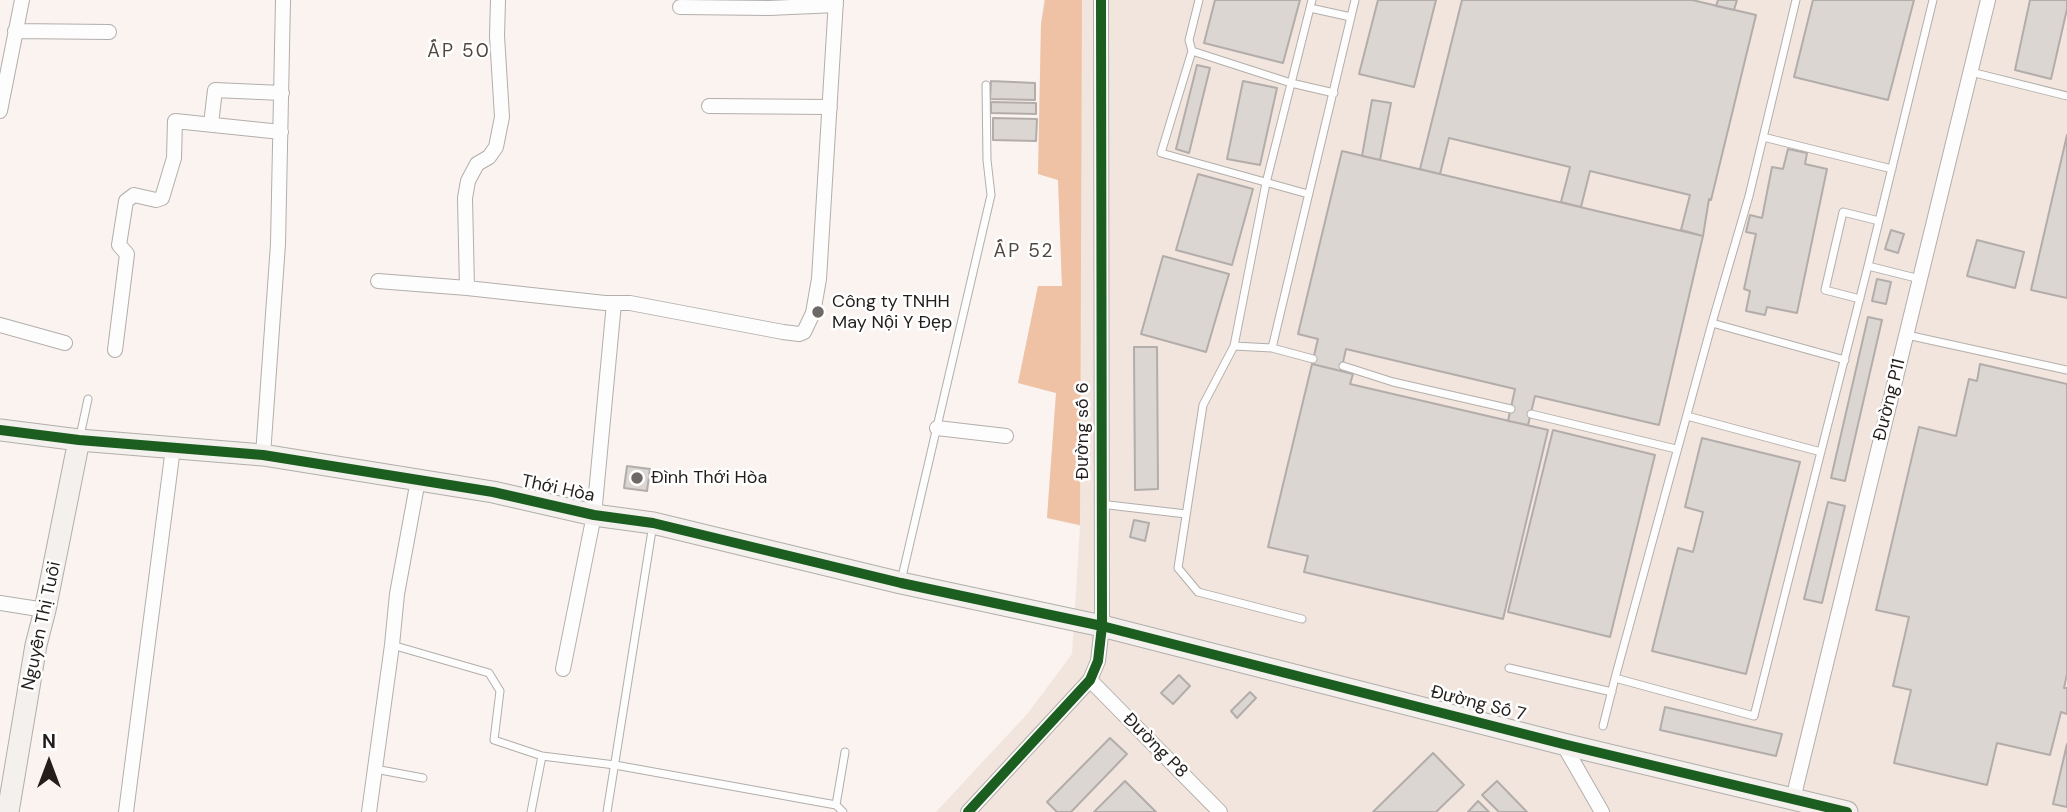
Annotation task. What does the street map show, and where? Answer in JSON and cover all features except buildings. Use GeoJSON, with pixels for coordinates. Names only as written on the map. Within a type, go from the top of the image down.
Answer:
{"type":"FeatureCollection","features":[{"type":"Feature","properties":{"kind":"street"},"geometry":{"type":"LineString","coordinates":[[0,111],[22,0]]}},
{"type":"Feature","properties":{"kind":"street"},"geometry":{"type":"LineString","coordinates":[[263,455],[278,244],[284,0]]}},
{"type":"Feature","properties":{"kind":"street"},"geometry":{"type":"LineString","coordinates":[[467,288],[465,198],[468,181],[477,164],[489,157],[496,147],[502,117],[497,36],[498,0]]}},
{"type":"Feature","properties":{"kind":"street","name":"Đường số 6"},"geometry":{"type":"LineString","coordinates":[[968,812],[1090,680],[1098,661],[1102,626],[1101,0]]}},
{"type":"Feature","properties":{"kind":"street","name":"Đường P11"},"geometry":{"type":"LineString","coordinates":[[1793,799],[1988,0]]}},
{"type":"Feature","properties":{"kind":"street"},"geometry":{"type":"LineString","coordinates":[[378,281],[630,303],[783,332],[804,332],[813,313],[819,279],[836,2],[680,7]]}},
{"type":"Feature","properties":{"kind":"street"},"geometry":{"type":"LineString","coordinates":[[16,30],[109,32]]}},
{"type":"Feature","properties":{"kind":"street"},"geometry":{"type":"LineString","coordinates":[[211,124],[215,90],[282,93]]}},
{"type":"Feature","properties":{"kind":"street"},"geometry":{"type":"LineString","coordinates":[[709,107],[830,107]]}},
{"type":"Feature","properties":{"kind":"street"},"geometry":{"type":"LineString","coordinates":[[115,350],[127,254],[119,245],[126,201],[134,195],[156,200],[162,198],[174,158],[175,121],[281,132]]}},
{"type":"Feature","properties":{"kind":"street"},"geometry":{"type":"LineString","coordinates":[[563,669],[594,515],[614,303]]}},
{"type":"Feature","properties":{"kind":"street"},"geometry":{"type":"LineString","coordinates":[[0,326],[65,343]]}},
{"type":"Feature","properties":{"kind":"street"},"geometry":{"type":"LineString","coordinates":[[937,428],[1006,436]]}},
{"type":"Feature","properties":{"kind":"street","name":"Thới Hòa"},"geometry":{"type":"LineString","coordinates":[[0,430],[79,440],[263,455],[493,492],[594,515],[653,523],[901,583],[1102,626]]}},
{"type":"Feature","properties":{"kind":"street","name":"Nguyễn Thị Tuôi"},"geometry":{"type":"LineString","coordinates":[[8,812],[36,645],[79,440]]}},
{"type":"Feature","properties":{"kind":"street"},"geometry":{"type":"LineString","coordinates":[[126,812],[173,447]]}},
{"type":"Feature","properties":{"kind":"street"},"geometry":{"type":"LineString","coordinates":[[369,812],[397,594],[418,480]]}},
{"type":"Feature","properties":{"kind":"street"},"geometry":{"type":"LineString","coordinates":[[0,603],[45,610]]}},
{"type":"Feature","properties":{"kind":"street","name":"Đường Số 7"},"geometry":{"type":"LineString","coordinates":[[1102,626],[1563,744],[1847,812]]}},
{"type":"Feature","properties":{"kind":"street","name":"Đường P8"},"geometry":{"type":"LineString","coordinates":[[1090,680],[1220,812]]}},
{"type":"Feature","properties":{"kind":"street"},"geometry":{"type":"LineString","coordinates":[[1563,744],[1602,812]]}},
{"type":"Feature","properties":{"kind":"lane"},"geometry":{"type":"LineString","coordinates":[[1199,0],[1189,40],[1192,51],[1161,153],[1308,194]]}},
{"type":"Feature","properties":{"kind":"lane"},"geometry":{"type":"LineString","coordinates":[[1272,348],[1355,0]]}},
{"type":"Feature","properties":{"kind":"lane"},"geometry":{"type":"LineString","coordinates":[[1603,726],[1676,449],[1749,196],[1796,0]]}},
{"type":"Feature","properties":{"kind":"lane"},"geometry":{"type":"LineString","coordinates":[[1615,678],[1754,716],[1880,221],[1933,0]]}},
{"type":"Feature","properties":{"kind":"lane"},"geometry":{"type":"LineString","coordinates":[[1302,619],[1198,592],[1178,568],[1203,405],[1234,346],[1266,183],[1311,4],[1351,17]]}},
{"type":"Feature","properties":{"kind":"lane"},"geometry":{"type":"LineString","coordinates":[[1192,51],[1291,83],[1334,93]]}},
{"type":"Feature","properties":{"kind":"lane"},"geometry":{"type":"LineString","coordinates":[[1970,71],[2067,96]]}},
{"type":"Feature","properties":{"kind":"lane"},"geometry":{"type":"LineString","coordinates":[[901,583],[991,195],[987,160],[986,85]]}},
{"type":"Feature","properties":{"kind":"lane"},"geometry":{"type":"LineString","coordinates":[[1763,137],[1892,169]]}},
{"type":"Feature","properties":{"kind":"lane"},"geometry":{"type":"LineString","coordinates":[[1860,299],[1825,290],[1843,212],[1880,221]]}},
{"type":"Feature","properties":{"kind":"lane"},"geometry":{"type":"LineString","coordinates":[[1868,266],[1920,279]]}},
{"type":"Feature","properties":{"kind":"lane"},"geometry":{"type":"LineString","coordinates":[[1712,323],[1844,360]]}},
{"type":"Feature","properties":{"kind":"lane"},"geometry":{"type":"LineString","coordinates":[[1906,334],[2067,370]]}},
{"type":"Feature","properties":{"kind":"lane"},"geometry":{"type":"LineString","coordinates":[[1234,346],[1272,348],[1313,359]]}},
{"type":"Feature","properties":{"kind":"lane"},"geometry":{"type":"LineString","coordinates":[[1343,366],[1393,382],[1511,409]]}},
{"type":"Feature","properties":{"kind":"lane"},"geometry":{"type":"LineString","coordinates":[[79,440],[88,399]]}},
{"type":"Feature","properties":{"kind":"lane"},"geometry":{"type":"LineString","coordinates":[[1531,414],[1676,449]]}},
{"type":"Feature","properties":{"kind":"lane"},"geometry":{"type":"LineString","coordinates":[[1687,416],[1821,452]]}},
{"type":"Feature","properties":{"kind":"lane"},"geometry":{"type":"LineString","coordinates":[[1100,504],[1186,514]]}},
{"type":"Feature","properties":{"kind":"lane"},"geometry":{"type":"LineString","coordinates":[[607,812],[653,523]]}},
{"type":"Feature","properties":{"kind":"lane"},"geometry":{"type":"LineString","coordinates":[[392,645],[489,673],[500,691],[494,740],[542,756],[615,765],[836,804],[844,812]]}},
{"type":"Feature","properties":{"kind":"lane"},"geometry":{"type":"LineString","coordinates":[[1509,668],[1612,692]]}},
{"type":"Feature","properties":{"kind":"lane"},"geometry":{"type":"LineString","coordinates":[[836,804],[845,752]]}},
{"type":"Feature","properties":{"kind":"lane"},"geometry":{"type":"LineString","coordinates":[[531,812],[542,756]]}},
{"type":"Feature","properties":{"kind":"lane"},"geometry":{"type":"LineString","coordinates":[[374,769],[424,778]]}},
{"type":"Feature","properties":{"kind":"shaded area"},"geometry":{"type":"Polygon","coordinates":[[[1044,0],[2067,0],[2067,812],[936,812],[1028,713],[1072,654],[1080,526],[1047,518],[1056,393],[1018,383],[1038,286],[1062,286],[1058,180],[1038,174],[1041,24],[1044,0]]]}},
{"type":"Feature","properties":{"kind":"shaded area"},"geometry":{"type":"Polygon","coordinates":[[[1045,0],[1082,0],[1080,525],[1047,518],[1056,393],[1018,383],[1038,286],[1062,286],[1058,180],[1038,174],[1041,24],[1045,0]]]}},
{"type":"Feature","properties":{"kind":"cycle path"},"geometry":{"type":"LineString","coordinates":[[968,812],[1090,680],[1098,661],[1102,626],[1101,0]]}},
{"type":"Feature","properties":{"kind":"cycle path"},"geometry":{"type":"LineString","coordinates":[[0,430],[79,440],[263,455],[493,492],[594,515],[653,523],[901,583],[1102,626],[1563,744],[1847,812]]}},
{"type":"Feature","properties":{"kind":"place","name":"Công ty TNHH May Nội Y Đẹp"},"geometry":{"type":"Point","coordinates":[818,312]}},
{"type":"Feature","properties":{"kind":"place","name":"Đình Thới Hòa"},"geometry":{"type":"Point","coordinates":[637,478]}},
{"type":"Feature","properties":{"kind":"district","name":"ẤP 50"},"geometry":{"type":"Point","coordinates":[459,52]}},
{"type":"Feature","properties":{"kind":"district","name":"ẤP 52"},"geometry":{"type":"Point","coordinates":[1024,252]}}]}
